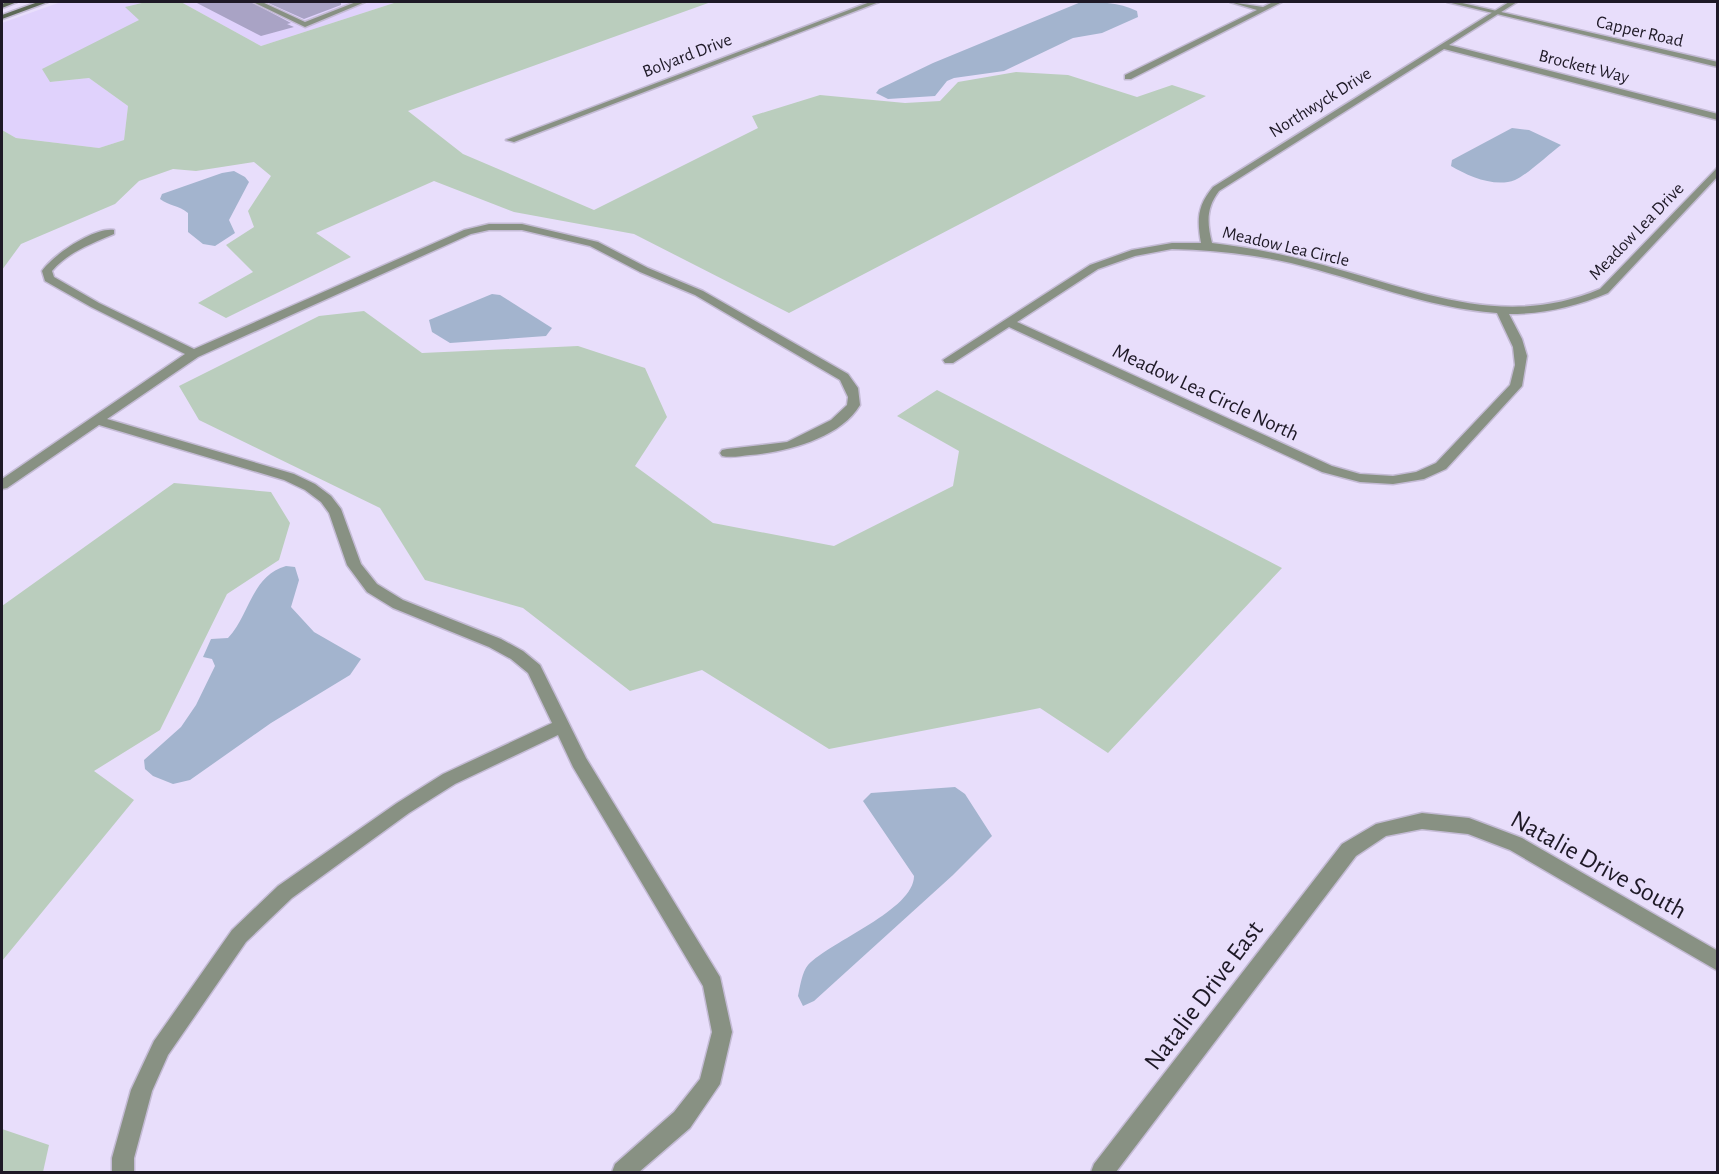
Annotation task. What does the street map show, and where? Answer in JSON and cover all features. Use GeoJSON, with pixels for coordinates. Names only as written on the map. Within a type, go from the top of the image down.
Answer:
{"type":"FeatureCollection","features":[{"type":"Feature","properties":{"kind":"main road"},"geometry":{"type":"LineString","coordinates":[[2,6],[13,2]]}},
{"type":"Feature","properties":{"kind":"main road"},"geometry":{"type":"LineString","coordinates":[[2,17],[44,2]]}},
{"type":"Feature","properties":{"kind":"street"},"geometry":{"type":"LineString","coordinates":[[257,2],[305,25],[361,2]]}},
{"type":"Feature","properties":{"kind":"street","name":"Bolyard Drive"},"geometry":{"type":"LineString","coordinates":[[511,140],[875,2]]}},
{"type":"Feature","properties":{"kind":"street"},"geometry":{"type":"LineString","coordinates":[[1233,2],[1263,9]]}},
{"type":"Feature","properties":{"kind":"street"},"geometry":{"type":"LineString","coordinates":[[1128,77],[1278,2]]}},
{"type":"Feature","properties":{"kind":"street","name":"Capper Road"},"geometry":{"type":"LineString","coordinates":[[1451,2],[1718,65]]}},
{"type":"Feature","properties":{"kind":"street","name":"Northwyck Drive"},"geometry":{"type":"LineString","coordinates":[[1207,246],[1202,211],[1216,189],[1513,2]]}},
{"type":"Feature","properties":{"kind":"street"},"geometry":{"type":"LineString","coordinates":[[336,6],[345,10]]}},
{"type":"Feature","properties":{"kind":"street","name":"Brockett Way"},"geometry":{"type":"LineString","coordinates":[[1442,46],[1718,117]]}},
{"type":"Feature","properties":{"kind":"street","name":"Meadow Lea Drive"},"geometry":{"type":"LineString","coordinates":[[1501,311],[1561,309],[1604,291],[1718,170]]}},
{"type":"Feature","properties":{"kind":"street"},"geometry":{"type":"LineString","coordinates":[[2,485],[194,354],[468,232],[489,227],[522,227],[594,243],[644,270],[699,293],[844,377],[854,388],[855,403],[847,416],[790,446],[727,453]]}},
{"type":"Feature","properties":{"kind":"street"},"geometry":{"type":"LineString","coordinates":[[110,232],[69,250],[54,260],[47,271],[49,279],[95,305],[194,354]]}},
{"type":"Feature","properties":{"kind":"street","name":"Meadow Lea Circle"},"geometry":{"type":"LineString","coordinates":[[1008,322],[1094,267],[1114,257],[1158,247],[1207,246],[1264,254],[1438,301],[1501,311]]}},
{"type":"Feature","properties":{"kind":"street","name":"Meadow Lea Circle North"},"geometry":{"type":"LineString","coordinates":[[1008,322],[1327,469],[1360,478],[1393,480],[1419,476],[1441,466],[1516,386],[1522,371],[1522,356],[1519,343],[1501,311]]}},
{"type":"Feature","properties":{"kind":"street"},"geometry":{"type":"LineString","coordinates":[[949,360],[1008,322]]}},
{"type":"Feature","properties":{"kind":"street"},"geometry":{"type":"LineString","coordinates":[[96,420],[289,477],[310,487],[326,499],[336,512],[354,565],[372,588],[398,604],[495,643],[517,655],[534,669],[579,762],[713,984],[722,1032],[709,1084],[681,1119],[623,1173]]}},
{"type":"Feature","properties":{"kind":"street"},"geometry":{"type":"LineString","coordinates":[[123,1173],[123,1158],[142,1090],[161,1048],[239,936],[285,892],[403,808],[449,779],[562,726]]}},
{"type":"Feature","properties":{"kind":"street","name":"Natalie Drive South"},"geometry":{"type":"LineString","coordinates":[[1348,850],[1382,829],[1422,821],[1469,826],[1516,844],[1718,962]]}},
{"type":"Feature","properties":{"kind":"street","name":"Natalie Drive East"},"geometry":{"type":"LineString","coordinates":[[1102,1173],[1348,850]]}},
{"type":"Feature","properties":{"kind":"shaded area"},"geometry":{"type":"Polygon","coordinates":[[[61,2],[146,2],[126,7],[140,19],[51,82],[89,78],[128,106],[124,140],[99,148],[16,138],[2,130],[2,23],[61,2]]]}},
{"type":"Feature","properties":{"kind":"shaded area"},"geometry":{"type":"Polygon","coordinates":[[[181,2],[397,2],[261,46],[181,2]]]}},
{"type":"Feature","properties":{"kind":"green space"},"geometry":{"type":"Polygon","coordinates":[[[146,2],[181,2],[261,46],[397,2],[711,2],[408,111],[463,154],[594,210],[758,128],[752,116],[820,95],[905,103],[940,101],[958,82],[1016,72],[1068,75],[1137,97],[1172,85],[1206,96],[789,313],[634,234],[514,212],[434,181],[316,233],[351,257],[226,318],[198,303],[253,272],[226,245],[254,227],[248,211],[271,176],[254,162],[196,171],[173,169],[139,181],[115,204],[21,244],[2,270],[2,130],[16,138],[99,148],[124,140],[128,106],[89,78],[50,82],[42,69],[139,20],[125,7],[146,2]]]}},
{"type":"Feature","properties":{"kind":"green space"},"geometry":{"type":"Polygon","coordinates":[[[364,311],[422,353],[578,346],[645,368],[667,417],[635,466],[713,523],[834,546],[953,486],[959,451],[897,416],[937,390],[1282,568],[1108,753],[1040,708],[829,749],[702,670],[630,691],[523,608],[425,580],[380,508],[199,420],[179,386],[319,316],[364,311]]]}},
{"type":"Feature","properties":{"kind":"green space"},"geometry":{"type":"Polygon","coordinates":[[[174,483],[271,492],[290,523],[279,560],[227,594],[160,730],[94,771],[134,800],[2,961],[2,606],[174,483]]]}},
{"type":"Feature","properties":{"kind":"green space"},"geometry":{"type":"Polygon","coordinates":[[[2,1129],[49,1145],[43,1172],[2,1172],[2,1129]]]}},
{"type":"Feature","properties":{"kind":"water"},"geometry":{"type":"Polygon","coordinates":[[[1081,2],[1116,4],[1137,11],[1138,17],[1102,33],[1073,38],[1004,71],[954,78],[947,81],[935,96],[888,99],[876,93],[879,89],[933,63],[1081,2]]]}},
{"type":"Feature","properties":{"kind":"water"},"geometry":{"type":"Polygon","coordinates":[[[1512,128],[1529,130],[1561,145],[1526,174],[1507,182],[1482,180],[1451,166],[1452,160],[1512,128]]]}},
{"type":"Feature","properties":{"kind":"water"},"geometry":{"type":"Polygon","coordinates":[[[234,171],[249,182],[229,220],[235,233],[215,246],[203,244],[188,232],[188,213],[160,199],[162,194],[234,171]]]}},
{"type":"Feature","properties":{"kind":"water"},"geometry":{"type":"Polygon","coordinates":[[[492,294],[500,295],[552,328],[546,336],[450,343],[432,332],[429,320],[492,294]]]}},
{"type":"Feature","properties":{"kind":"water"},"geometry":{"type":"Polygon","coordinates":[[[286,566],[295,567],[299,580],[291,607],[314,632],[361,659],[350,675],[271,723],[190,780],[173,784],[153,776],[145,769],[144,760],[181,727],[196,705],[215,666],[212,659],[203,657],[211,639],[228,638],[265,578],[286,566]]]}},
{"type":"Feature","properties":{"kind":"water"},"geometry":{"type":"Polygon","coordinates":[[[955,787],[965,794],[992,836],[953,875],[814,1001],[803,1006],[798,996],[808,965],[887,913],[901,901],[910,889],[914,876],[863,801],[871,793],[955,787]]]}},
{"type":"Feature","properties":{"kind":"building"},"geometry":{"type":"Polygon","coordinates":[[[195,2],[251,2],[291,23],[287,24],[294,27],[261,36],[195,2]]]}},
{"type":"Feature","properties":{"kind":"building"},"geometry":{"type":"Polygon","coordinates":[[[266,2],[341,2],[341,5],[304,19],[266,2]]]}}]}
